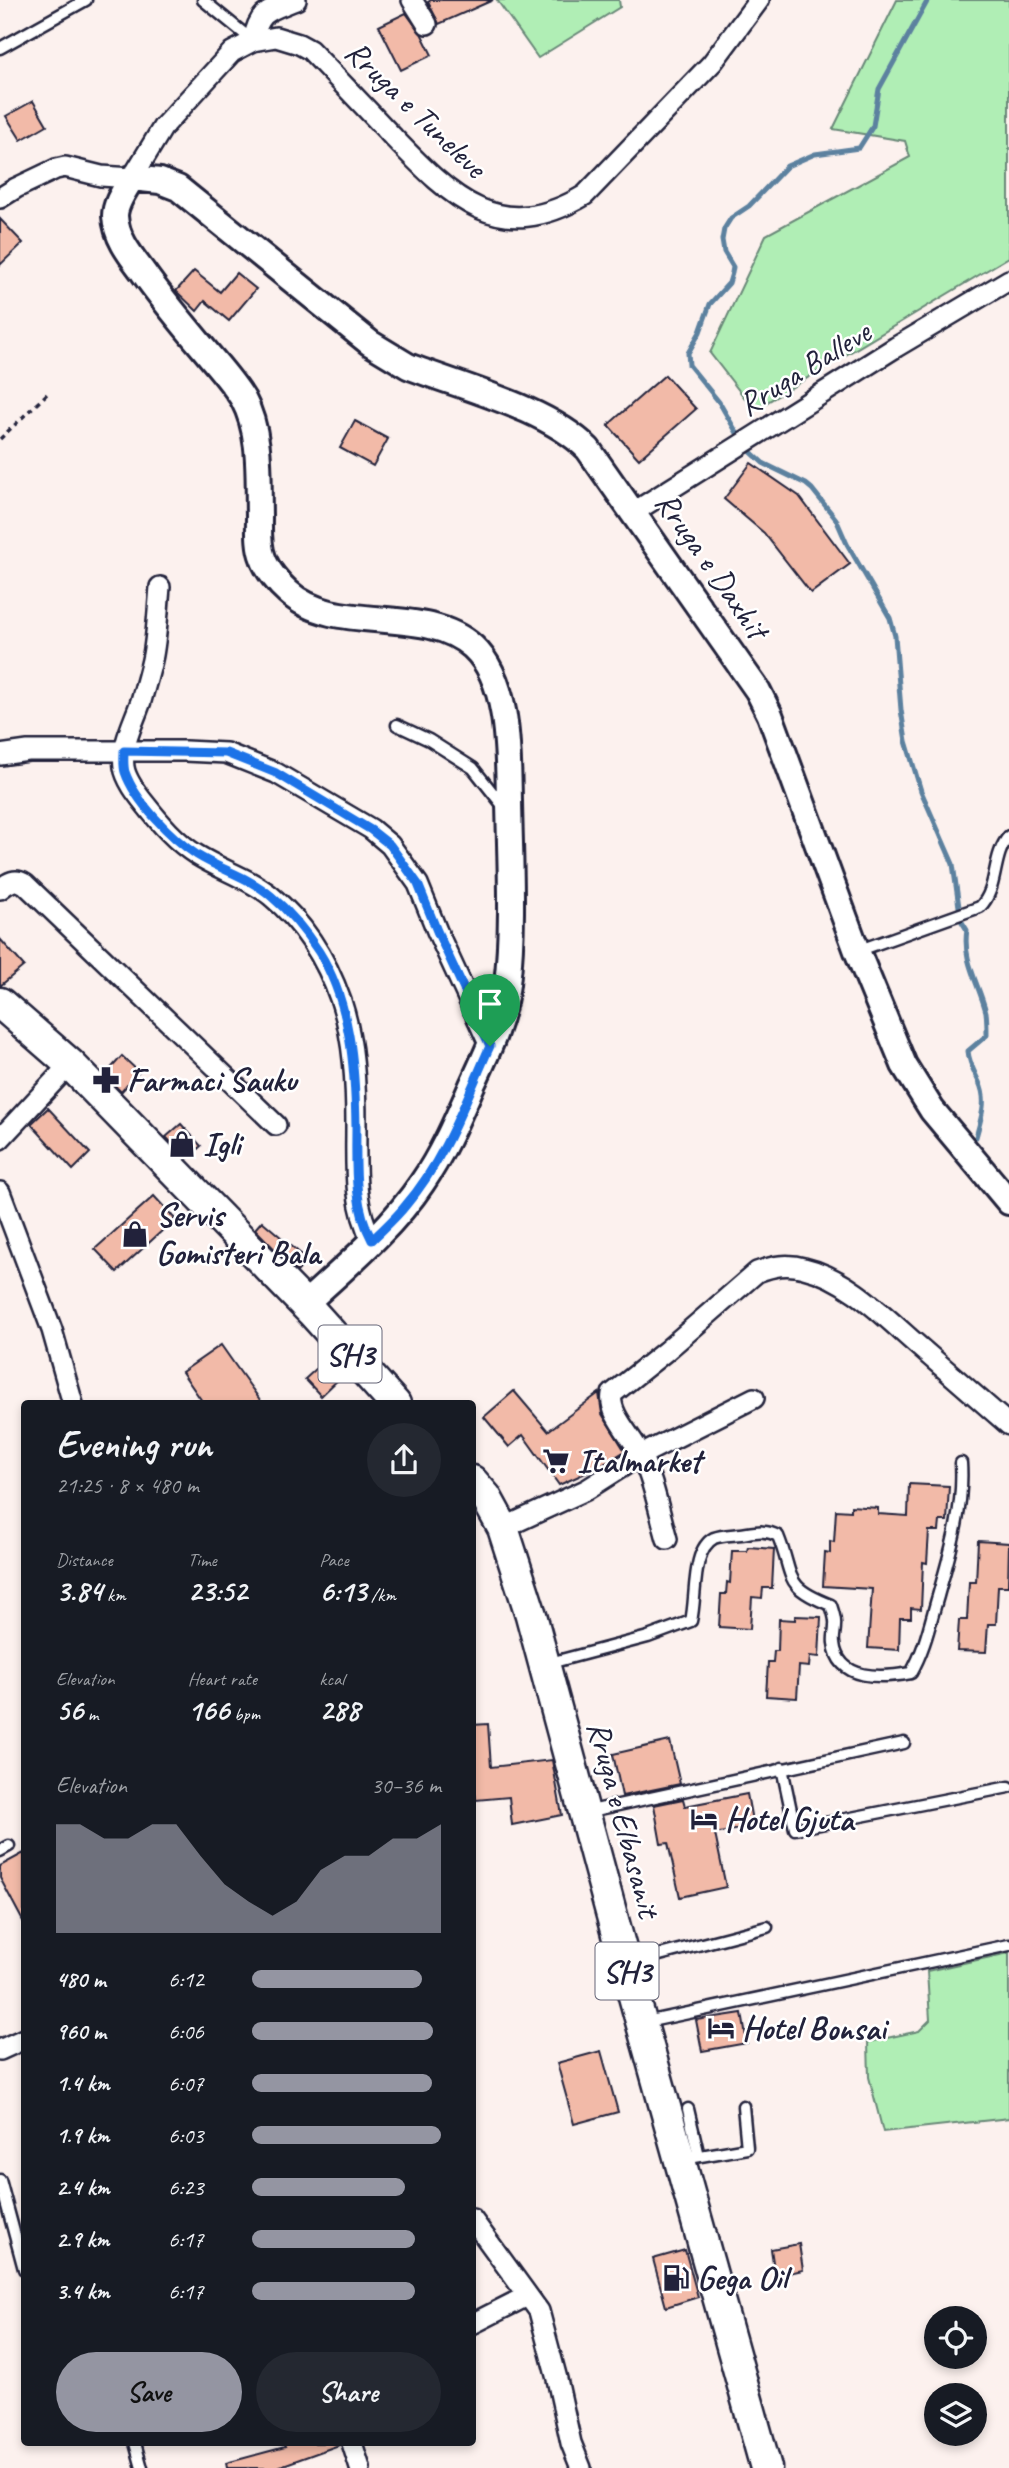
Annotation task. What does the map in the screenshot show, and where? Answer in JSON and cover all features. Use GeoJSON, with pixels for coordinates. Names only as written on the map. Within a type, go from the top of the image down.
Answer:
{"type":"FeatureCollection","features":[{"type":"Feature","properties":{"kind":"main road","name":"SH3"},"geometry":{"type":"LineString","coordinates":[[0,1003],[70,1064],[305,1304],[388,1400]]}},
{"type":"Feature","properties":{"kind":"main road","name":"Rruga e Elbasanit"},"geometry":{"type":"LineString","coordinates":[[476,1486],[503,1528],[544,1664],[641,2023],[689,2158],[766,2468]]}},
{"type":"Feature","properties":{"kind":"street"},"geometry":{"type":"LineString","coordinates":[[296,0],[263,16],[257,22],[253,41],[232,52],[163,127],[116,206],[119,235],[126,249],[162,298],[230,380],[243,401],[257,446],[263,558],[273,576],[289,593],[311,607],[448,632],[475,648],[484,659],[500,698],[508,749],[510,927],[507,986],[499,1021],[448,1138],[424,1181],[406,1206],[305,1304]]}},
{"type":"Feature","properties":{"kind":"street"},"geometry":{"type":"LineString","coordinates":[[412,0],[427,24]]}},
{"type":"Feature","properties":{"kind":"street","name":"Rruga e Tuneleve"},"geometry":{"type":"LineString","coordinates":[[253,41],[276,37],[310,50],[424,169],[453,195],[483,211],[506,216],[527,216],[547,213],[585,195],[712,64],[759,0]]}},
{"type":"Feature","properties":{"kind":"street"},"geometry":{"type":"LineString","coordinates":[[0,198],[65,167],[101,176],[132,178]]}},
{"type":"Feature","properties":{"kind":"street","name":"Rruga e Daxhit"},"geometry":{"type":"LineString","coordinates":[[132,178],[160,181],[178,188],[389,356],[408,366],[537,415],[574,435],[589,449],[758,691],[770,715],[890,1037],[932,1110],[1009,1202]]}},
{"type":"Feature","properties":{"kind":"street","name":"Rruga Balleve"},"geometry":{"type":"LineString","coordinates":[[634,512],[896,347],[1009,280]]}},
{"type":"Feature","properties":{"kind":"street"},"geometry":{"type":"LineString","coordinates":[[160,587],[153,654],[124,751],[124,770],[129,782],[167,832],[198,855],[237,874],[271,896],[300,926],[320,954],[341,1001],[349,1033],[359,1206],[372,1240]]}},
{"type":"Feature","properties":{"kind":"street"},"geometry":{"type":"LineString","coordinates":[[0,755],[28,751],[226,753],[276,773],[371,830],[390,845],[418,884],[490,1046]]}},
{"type":"Feature","properties":{"kind":"street"},"geometry":{"type":"LineString","coordinates":[[0,889],[10,881],[19,880],[25,884],[276,1125]]}},
{"type":"Feature","properties":{"kind":"street"},"geometry":{"type":"LineString","coordinates":[[0,1139],[70,1064]]}},
{"type":"Feature","properties":{"kind":"street"},"geometry":{"type":"LineString","coordinates":[[0,1192],[52,1330],[72,1400]]}},
{"type":"Feature","properties":{"kind":"street"},"geometry":{"type":"LineString","coordinates":[[667,1538],[641,1455],[615,1411],[612,1394],[757,1272],[773,1266],[805,1268],[829,1278],[864,1299],[1009,1425]]}},
{"type":"Feature","properties":{"kind":"street"},"geometry":{"type":"LineString","coordinates":[[503,1528],[586,1490],[641,1455],[754,1398]]}},
{"type":"Feature","properties":{"kind":"street"},"geometry":{"type":"LineString","coordinates":[[0,2050],[21,2040]]}},
{"type":"Feature","properties":{"kind":"street"},"geometry":{"type":"LineString","coordinates":[[476,2225],[539,2311],[571,2444],[581,2468]]}},
{"type":"Feature","properties":{"kind":"street"},"geometry":{"type":"LineString","coordinates":[[476,2322],[527,2295]]}},
{"type":"Feature","properties":{"kind":"street"},"geometry":{"type":"LineString","coordinates":[[353,2446],[360,2468]]}},
{"type":"Feature","properties":{"kind":"lane"},"geometry":{"type":"LineString","coordinates":[[0,48],[86,0]]}},
{"type":"Feature","properties":{"kind":"lane"},"geometry":{"type":"LineString","coordinates":[[203,0],[253,41]]}},
{"type":"Feature","properties":{"kind":"lane"},"geometry":{"type":"LineString","coordinates":[[397,725],[429,740],[473,768],[509,813]]}},
{"type":"Feature","properties":{"kind":"lane"},"geometry":{"type":"LineString","coordinates":[[857,951],[980,907],[989,894],[998,855],[1009,836]]}},
{"type":"Feature","properties":{"kind":"lane"},"geometry":{"type":"LineString","coordinates":[[544,1664],[648,1637],[691,1620],[701,1549],[715,1538],[769,1531],[778,1536],[794,1584],[812,1597],[831,1605],[836,1622],[834,1645],[845,1666],[861,1675],[890,1677],[911,1673],[921,1655],[954,1537],[963,1488],[961,1463]]}},
{"type":"Feature","properties":{"kind":"lane"},"geometry":{"type":"LineString","coordinates":[[584,1812],[904,1743]]}},
{"type":"Feature","properties":{"kind":"lane"},"geometry":{"type":"LineString","coordinates":[[782,1768],[795,1829],[1009,1787]]}},
{"type":"Feature","properties":{"kind":"lane"},"geometry":{"type":"LineString","coordinates":[[625,1964],[767,1927]]}},
{"type":"Feature","properties":{"kind":"lane"},"geometry":{"type":"LineString","coordinates":[[641,2023],[1009,1945]]}},
{"type":"Feature","properties":{"kind":"lane"},"geometry":{"type":"LineString","coordinates":[[688,2109],[689,2158],[747,2148],[743,2106]]}},
{"type":"Feature","properties":{"kind":"lane"},"geometry":{"type":"LineString","coordinates":[[0,2180],[21,2258]]}},
{"type":"Feature","properties":{"kind":"lane"},"geometry":{"type":"LineString","coordinates":[[136,2446],[142,2468]]}},
{"type":"Feature","properties":{"kind":"path"},"geometry":{"type":"LineString","coordinates":[[0,439],[50,391]]}},
{"type":"Feature","properties":{"kind":"green space"},"geometry":{"type":"Polygon","coordinates":[[[497,0],[619,0],[620,7],[538,58],[497,0]]]}},
{"type":"Feature","properties":{"kind":"green space"},"geometry":{"type":"Polygon","coordinates":[[[897,0],[1009,0],[1009,257],[754,410],[710,353],[766,235],[910,157],[905,141],[833,129],[897,0]]]}},
{"type":"Feature","properties":{"kind":"green space"},"geometry":{"type":"Polygon","coordinates":[[[1009,1953],[1009,2118],[883,2132],[869,2077],[868,2042],[919,2031],[930,2020],[927,1971],[1009,1953]]]}},
{"type":"Feature","properties":{"kind":"building"},"geometry":{"type":"Polygon","coordinates":[[[493,0],[439,24],[428,2],[493,0]]]}},
{"type":"Feature","properties":{"kind":"building"},"geometry":{"type":"Polygon","coordinates":[[[406,13],[432,55],[401,70],[379,26],[406,13]]]}},
{"type":"Feature","properties":{"kind":"building"},"geometry":{"type":"Polygon","coordinates":[[[33,101],[47,125],[21,140],[6,116],[33,101]]]}},
{"type":"Feature","properties":{"kind":"building"},"geometry":{"type":"Polygon","coordinates":[[[0,219],[23,243],[0,265],[0,219]]]}},
{"type":"Feature","properties":{"kind":"building"},"geometry":{"type":"Polygon","coordinates":[[[194,271],[220,292],[236,273],[256,289],[229,321],[205,301],[197,311],[176,291],[194,271]]]}},
{"type":"Feature","properties":{"kind":"building"},"geometry":{"type":"Polygon","coordinates":[[[665,375],[696,409],[639,459],[608,425],[665,375]]]}},
{"type":"Feature","properties":{"kind":"building"},"geometry":{"type":"Polygon","coordinates":[[[355,421],[388,439],[373,466],[340,448],[355,421]]]}},
{"type":"Feature","properties":{"kind":"building"},"geometry":{"type":"Polygon","coordinates":[[[751,463],[799,496],[850,564],[811,593],[764,533],[724,499],[751,463]]]}},
{"type":"Feature","properties":{"kind":"building"},"geometry":{"type":"Polygon","coordinates":[[[0,939],[24,966],[0,986],[0,939]]]}},
{"type":"Feature","properties":{"kind":"building"},"geometry":{"type":"Polygon","coordinates":[[[122,1056],[139,1072],[121,1092],[105,1075],[122,1056]]]}},
{"type":"Feature","properties":{"kind":"building"},"geometry":{"type":"Polygon","coordinates":[[[48,1108],[90,1153],[73,1170],[31,1124],[48,1108]]]}},
{"type":"Feature","properties":{"kind":"building","name":"Igli"},"geometry":{"type":"Polygon","coordinates":[[[181,1124],[201,1146],[187,1159],[166,1137],[181,1124]]]}},
{"type":"Feature","properties":{"kind":"building","name":"Servis Gomisteri Bala"},"geometry":{"type":"Polygon","coordinates":[[[154,1196],[175,1219],[117,1272],[95,1249],[154,1196]]]}},
{"type":"Feature","properties":{"kind":"building"},"geometry":{"type":"Polygon","coordinates":[[[262,1221],[308,1260],[297,1272],[255,1229],[262,1221]]]}},
{"type":"Feature","properties":{"kind":"building"},"geometry":{"type":"Polygon","coordinates":[[[221,1345],[260,1400],[201,1400],[182,1372],[221,1345]]]}},
{"type":"Feature","properties":{"kind":"building"},"geometry":{"type":"Polygon","coordinates":[[[328,1358],[344,1374],[321,1396],[305,1379],[328,1358]]]}},
{"type":"Feature","properties":{"kind":"building"},"geometry":{"type":"Polygon","coordinates":[[[514,1391],[548,1431],[599,1393],[602,1414],[625,1451],[599,1467],[559,1485],[523,1435],[509,1447],[484,1417],[514,1391]]]}},
{"type":"Feature","properties":{"kind":"building"},"geometry":{"type":"Polygon","coordinates":[[[909,1484],[949,1486],[947,1521],[940,1521],[939,1531],[929,1531],[927,1563],[923,1562],[921,1609],[911,1608],[911,1618],[900,1618],[899,1650],[868,1648],[872,1589],[823,1586],[825,1552],[830,1553],[830,1541],[834,1542],[836,1510],[851,1511],[851,1506],[878,1508],[878,1514],[908,1516],[909,1484]]]}},
{"type":"Feature","properties":{"kind":"building"},"geometry":{"type":"Polygon","coordinates":[[[978,1541],[1009,1543],[1008,1586],[998,1586],[996,1624],[988,1624],[986,1652],[957,1651],[959,1620],[967,1620],[969,1582],[976,1582],[978,1541]]]}},
{"type":"Feature","properties":{"kind":"building"},"geometry":{"type":"Polygon","coordinates":[[[748,1547],[774,1549],[772,1588],[763,1588],[762,1598],[752,1597],[750,1629],[719,1627],[721,1594],[726,1594],[727,1582],[730,1583],[732,1551],[747,1551],[748,1547]]]}},
{"type":"Feature","properties":{"kind":"building"},"geometry":{"type":"Polygon","coordinates":[[[795,1616],[821,1617],[819,1657],[810,1656],[809,1667],[799,1666],[797,1698],[766,1696],[768,1662],[773,1662],[774,1651],[778,1651],[779,1619],[795,1620],[795,1616]]]}},
{"type":"Feature","properties":{"kind":"building"},"geometry":{"type":"Polygon","coordinates":[[[488,1724],[491,1767],[552,1760],[562,1815],[512,1825],[509,1797],[476,1800],[476,1725],[488,1724]]]}},
{"type":"Feature","properties":{"kind":"building"},"geometry":{"type":"Polygon","coordinates":[[[670,1741],[680,1784],[622,1796],[613,1754],[670,1741]]]}},
{"type":"Feature","properties":{"kind":"building"},"geometry":{"type":"Polygon","coordinates":[[[747,1794],[753,1826],[715,1834],[726,1887],[680,1897],[668,1843],[661,1844],[654,1805],[683,1799],[685,1806],[747,1794]]]}},
{"type":"Feature","properties":{"kind":"building"},"geometry":{"type":"Polygon","coordinates":[[[21,1855],[21,1917],[0,1878],[0,1866],[21,1855]]]}},
{"type":"Feature","properties":{"kind":"building","name":"Hotel Bonsai"},"geometry":{"type":"Polygon","coordinates":[[[742,2013],[747,2043],[702,2051],[696,2020],[742,2013]]]}},
{"type":"Feature","properties":{"kind":"building"},"geometry":{"type":"Polygon","coordinates":[[[601,2051],[618,2112],[574,2124],[557,2063],[601,2051]]]}},
{"type":"Feature","properties":{"kind":"building"},"geometry":{"type":"Polygon","coordinates":[[[799,2244],[803,2270],[775,2276],[771,2249],[799,2244]]]}},
{"type":"Feature","properties":{"kind":"building","name":"Gega Oil"},"geometry":{"type":"Polygon","coordinates":[[[685,2250],[698,2297],[666,2307],[653,2259],[685,2250]]]}},
{"type":"Feature","properties":{"kind":"building"},"geometry":{"type":"Polygon","coordinates":[[[336,2446],[275,2468],[227,2468],[226,2463],[285,2447],[336,2446]]]}},
{"type":"Feature","properties":{"kind":"waterway"},"geometry":{"type":"LineString","coordinates":[[737,433],[719,402],[689,365],[688,353],[700,332],[710,304],[729,283],[732,273],[733,267],[724,252],[724,229],[731,218],[749,206],[787,166],[815,154],[859,148],[873,126],[879,89],[928,0]]}},
{"type":"Feature","properties":{"kind":"waterway"},"geometry":{"type":"LineString","coordinates":[[751,452],[763,463],[812,489],[836,519],[847,544],[890,618],[895,636],[906,741],[921,791],[953,864],[959,907]]}},
{"type":"Feature","properties":{"kind":"waterway"},"geometry":{"type":"LineString","coordinates":[[962,922],[967,930],[969,962],[987,1018],[987,1035],[968,1051],[983,1096],[983,1110],[976,1137]]}},
{"type":"Feature","properties":{"kind":"place","name":"Farmaci Sauku"},"geometry":{"type":"Point","coordinates":[106,1080]}},
{"type":"Feature","properties":{"kind":"place","name":"Igli"},"geometry":{"type":"Point","coordinates":[182,1144]}},
{"type":"Feature","properties":{"kind":"place","name":"Servis Gomisteri Bala"},"geometry":{"type":"Point","coordinates":[135,1234]}},
{"type":"Feature","properties":{"kind":"place","name":"Italmarket"},"geometry":{"type":"Point","coordinates":[556,1461]}},
{"type":"Feature","properties":{"kind":"place","name":"Hotel Gjuta"},"geometry":{"type":"Point","coordinates":[704,1819]}},
{"type":"Feature","properties":{"kind":"place","name":"Hotel Bonsai"},"geometry":{"type":"Point","coordinates":[721,2028]}},
{"type":"Feature","properties":{"kind":"place","name":"Gega Oil"},"geometry":{"type":"Point","coordinates":[676,2278]}},
{"type":"Feature","properties":{"kind":"route"},"geometry":{"type":"LineString","coordinates":[[124,751],[226,753],[276,773],[371,830],[390,845],[418,884],[490,1046],[448,1138],[424,1181],[406,1206],[372,1240],[359,1206],[354,1077],[349,1033],[341,1001],[320,954],[300,926],[271,896],[237,874],[198,855],[167,832],[129,782],[124,770],[124,751]]}}]}
